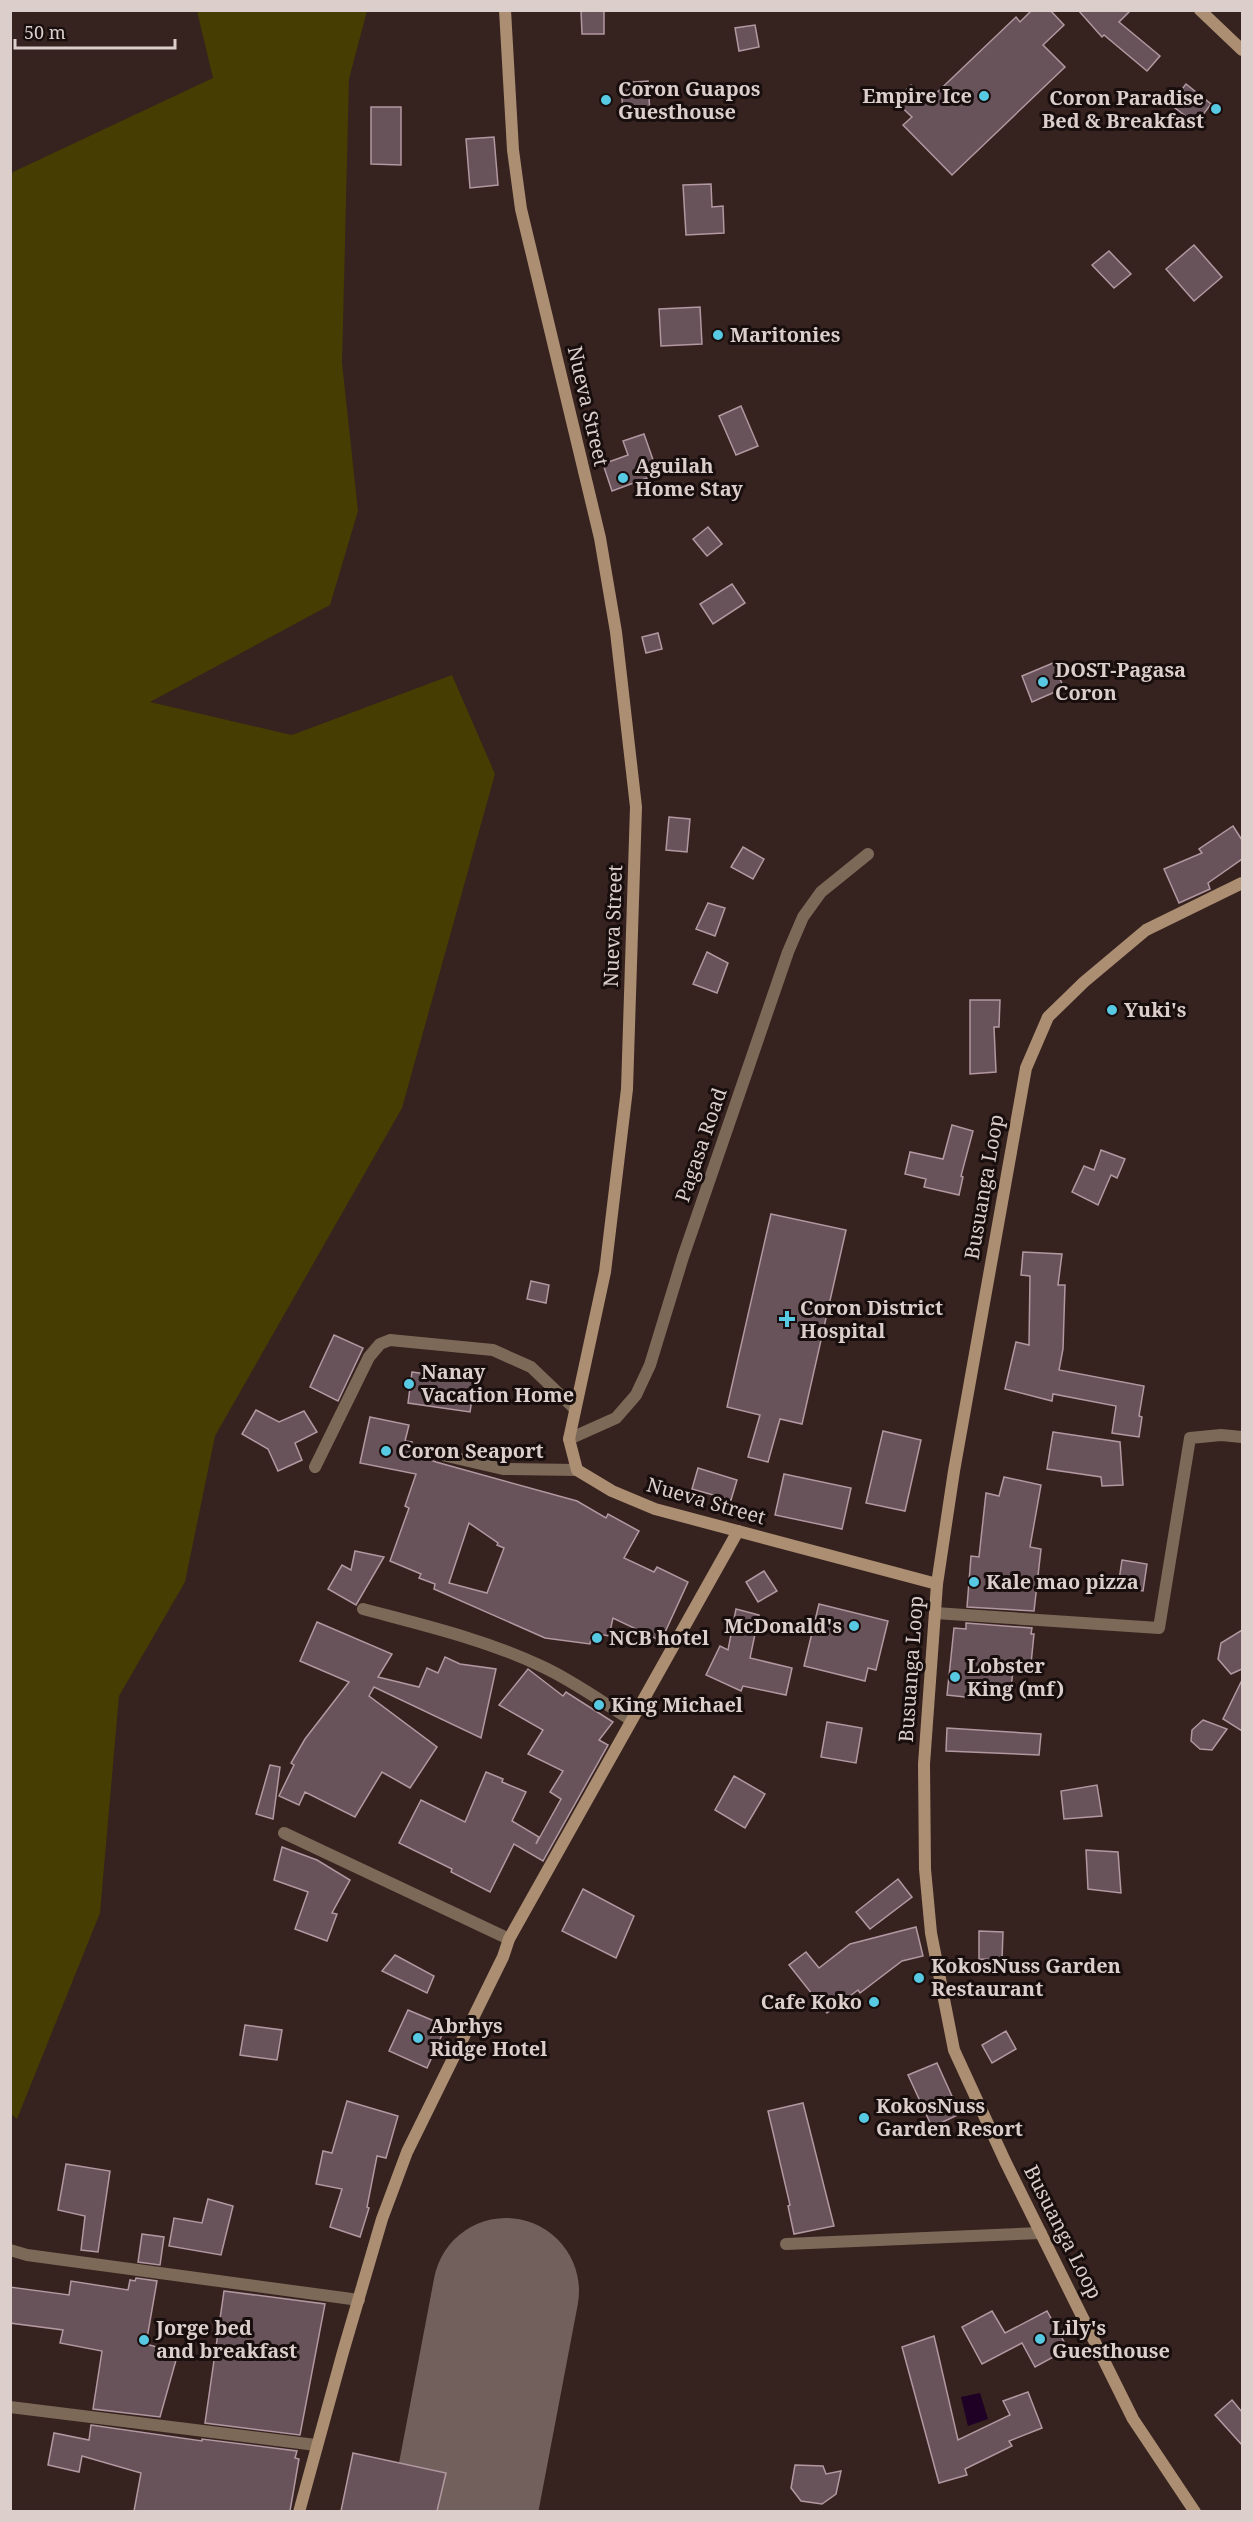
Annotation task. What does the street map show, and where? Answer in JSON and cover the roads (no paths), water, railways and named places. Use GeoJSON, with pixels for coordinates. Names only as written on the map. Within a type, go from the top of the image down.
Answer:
{"type":"FeatureCollection","features":[{"type":"Feature","properties":{"kind":"main road","name":"Nueva Street"},"geometry":{"type":"LineString","coordinates":[[505,10],[513,150],[521,209],[600,538],[616,632],[636,807],[627,1089],[604,1272],[569,1439],[577,1470],[612,1491],[655,1509],[937,1584]]}},
{"type":"Feature","properties":{"kind":"main road"},"geometry":{"type":"LineString","coordinates":[[1200,10],[1242,50]]}},
{"type":"Feature","properties":{"kind":"main road","name":"Busuanga Loop"},"geometry":{"type":"LineString","coordinates":[[1195,2511],[1133,2419],[954,2050],[931,1933],[925,1869],[924,1764],[937,1584],[954,1471],[1026,1068],[1048,1017],[1084,982],[1146,930],[1242,883]]}},
{"type":"Feature","properties":{"kind":"main road"},"geometry":{"type":"LineString","coordinates":[[299,2511],[382,2219],[407,2152],[509,1940],[738,1531]]}},
{"type":"Feature","properties":{"kind":"street","name":"Pagasa Road"},"geometry":{"type":"LineString","coordinates":[[569,1439],[616,1418],[636,1395],[650,1365],[659,1329],[788,951],[803,917],[821,892],[868,854]]}},
{"type":"Feature","properties":{"kind":"street"},"geometry":{"type":"LineString","coordinates":[[315,1467],[369,1357],[380,1344],[390,1340],[494,1350],[531,1367],[575,1409]]}},
{"type":"Feature","properties":{"kind":"street"},"geometry":{"type":"LineString","coordinates":[[935,1612],[1159,1629],[1190,1438],[1221,1434],[1242,1437]]}},
{"type":"Feature","properties":{"kind":"street"},"geometry":{"type":"LineString","coordinates":[[438,1454],[503,1469],[577,1470]]}},
{"type":"Feature","properties":{"kind":"street"},"geometry":{"type":"LineString","coordinates":[[363,1609],[464,1637],[511,1653],[543,1667],[632,1720]]}},
{"type":"Feature","properties":{"kind":"street"},"geometry":{"type":"LineString","coordinates":[[284,1833],[509,1940]]}},
{"type":"Feature","properties":{"kind":"street"},"geometry":{"type":"LineString","coordinates":[[786,2244],[1041,2233]]}},
{"type":"Feature","properties":{"kind":"street"},"geometry":{"type":"LineString","coordinates":[[10,2250],[39,2257],[359,2300]]}},
{"type":"Feature","properties":{"kind":"street"},"geometry":{"type":"LineString","coordinates":[[10,2407],[316,2445]]}},
{"type":"Feature","properties":{"kind":"place","name":"Empire Ice"},"geometry":{"type":"Point","coordinates":[984,96]}},
{"type":"Feature","properties":{"kind":"place","name":"Coron Guapos Guesthouse"},"geometry":{"type":"Point","coordinates":[606,100]}},
{"type":"Feature","properties":{"kind":"place","name":"Coron Paradise Bed & Breakfast"},"geometry":{"type":"Point","coordinates":[1216,109]}},
{"type":"Feature","properties":{"kind":"place","name":"Maritonies"},"geometry":{"type":"Point","coordinates":[718,335]}},
{"type":"Feature","properties":{"kind":"place","name":"Aguilah Home Stay"},"geometry":{"type":"Point","coordinates":[623,478]}},
{"type":"Feature","properties":{"kind":"place","name":"DOST-Pagasa Coron"},"geometry":{"type":"Point","coordinates":[1043,682]}},
{"type":"Feature","properties":{"kind":"place","name":"Yuki's"},"geometry":{"type":"Point","coordinates":[1112,1010]}},
{"type":"Feature","properties":{"kind":"place","name":"Coron District Hospital"},"geometry":{"type":"Point","coordinates":[787,1319]}},
{"type":"Feature","properties":{"kind":"place","name":"Nanay Vacation Home"},"geometry":{"type":"Point","coordinates":[409,1384]}},
{"type":"Feature","properties":{"kind":"place","name":"Coron Seaport"},"geometry":{"type":"Point","coordinates":[386,1451]}},
{"type":"Feature","properties":{"kind":"place","name":"Kale mao pizza"},"geometry":{"type":"Point","coordinates":[974,1582]}},
{"type":"Feature","properties":{"kind":"place","name":"McDonald's"},"geometry":{"type":"Point","coordinates":[854,1626]}},
{"type":"Feature","properties":{"kind":"place","name":"NCB hotel"},"geometry":{"type":"Point","coordinates":[597,1638]}},
{"type":"Feature","properties":{"kind":"place","name":"Lobster King (mf)"},"geometry":{"type":"Point","coordinates":[955,1677]}},
{"type":"Feature","properties":{"kind":"place","name":"King Michael"},"geometry":{"type":"Point","coordinates":[599,1705]}},
{"type":"Feature","properties":{"kind":"place","name":"KokosNuss Garden Restaurant"},"geometry":{"type":"Point","coordinates":[919,1978]}},
{"type":"Feature","properties":{"kind":"place","name":"Cafe Koko"},"geometry":{"type":"Point","coordinates":[874,2002]}},
{"type":"Feature","properties":{"kind":"place","name":"Abrhys Ridge Hotel"},"geometry":{"type":"Point","coordinates":[418,2038]}},
{"type":"Feature","properties":{"kind":"place","name":"KokosNuss Garden Resort"},"geometry":{"type":"Point","coordinates":[864,2118]}},
{"type":"Feature","properties":{"kind":"place","name":"Lily's Guesthouse"},"geometry":{"type":"Point","coordinates":[1040,2339]}},
{"type":"Feature","properties":{"kind":"place","name":"Jorge bed and breakfast"},"geometry":{"type":"Point","coordinates":[144,2340]}}]}
